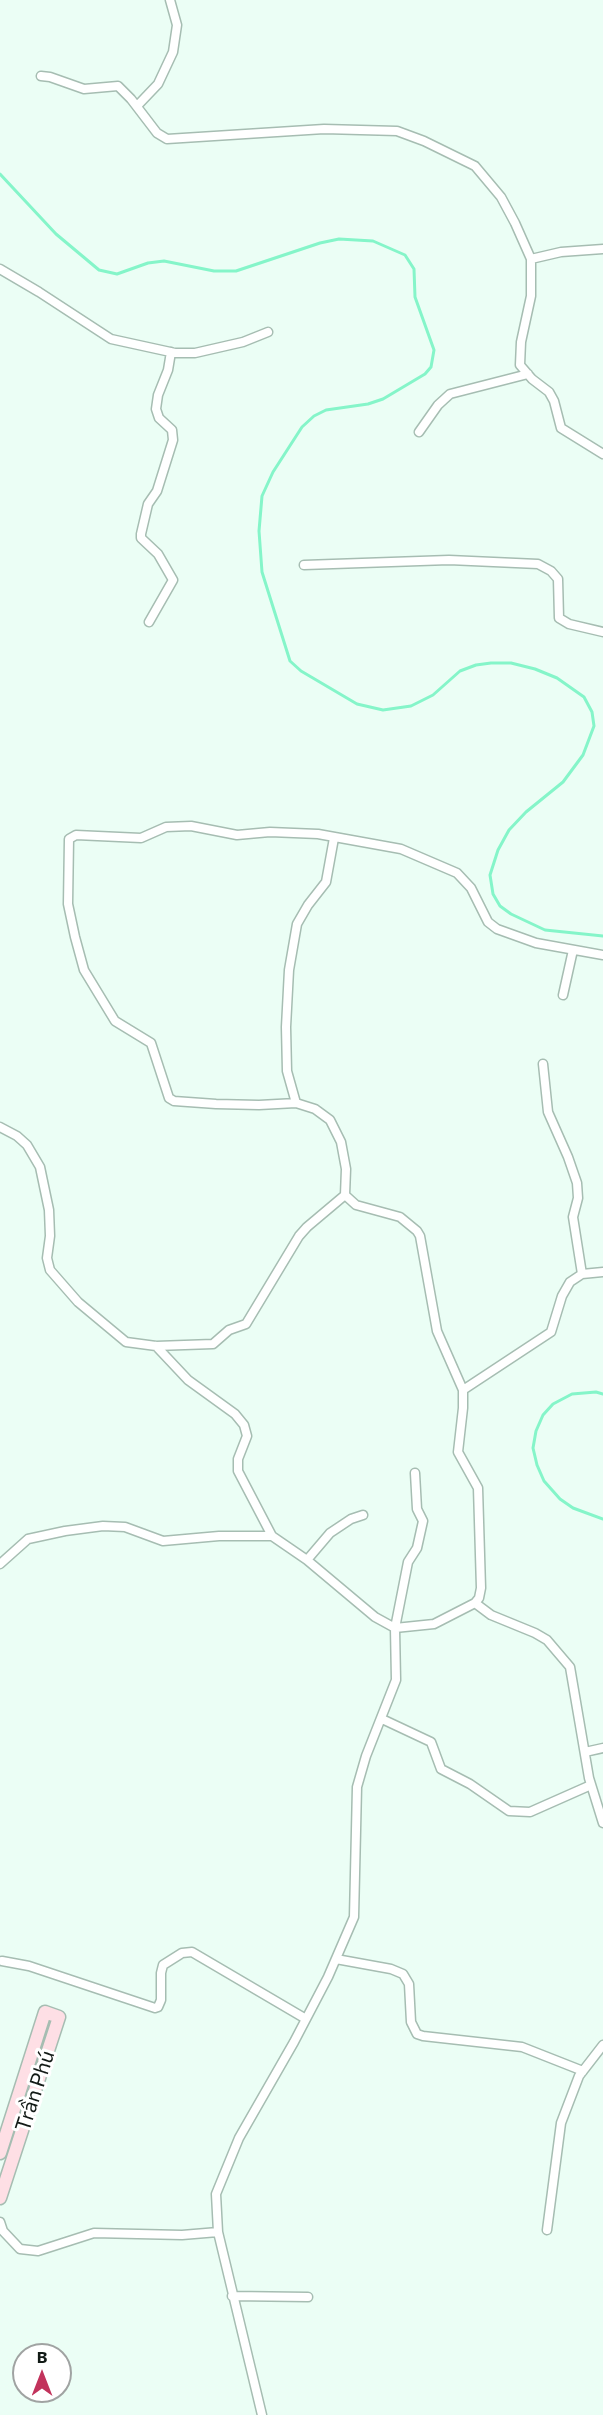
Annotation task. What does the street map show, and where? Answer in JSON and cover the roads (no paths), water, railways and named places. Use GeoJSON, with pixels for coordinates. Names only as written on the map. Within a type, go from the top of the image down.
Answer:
{"type":"FeatureCollection","features":[{"type":"Feature","properties":{"kind":"main road","name":"Trần Phú"},"geometry":{"type":"LineString","coordinates":[[0,2153],[45,2012],[59,2017],[0,2198]]}},
{"type":"Feature","properties":{"kind":"street"},"geometry":{"type":"LineString","coordinates":[[137,106],[158,84],[173,52],[177,25],[170,0]]}},
{"type":"Feature","properties":{"kind":"street"},"geometry":{"type":"LineString","coordinates":[[41,76],[84,89],[118,86],[137,106],[157,133],[167,139],[324,129],[403,132],[455,155],[479,170],[501,196],[531,259],[531,296],[519,358],[520,365],[549,392],[554,401],[561,428],[603,454]]}},
{"type":"Feature","properties":{"kind":"street"},"geometry":{"type":"LineString","coordinates":[[531,259],[561,252],[603,249]]}},
{"type":"Feature","properties":{"kind":"street"},"geometry":{"type":"LineString","coordinates":[[0,269],[104,336],[171,352],[195,353],[253,339],[268,332]]}},
{"type":"Feature","properties":{"kind":"street"},"geometry":{"type":"LineString","coordinates":[[149,622],[173,580],[158,554],[141,538],[148,504],[157,491],[173,440],[172,430],[159,418],[156,409],[171,352]]}},
{"type":"Feature","properties":{"kind":"street"},"geometry":{"type":"LineString","coordinates":[[419,432],[438,405],[450,394],[528,374]]}},
{"type":"Feature","properties":{"kind":"street"},"geometry":{"type":"LineString","coordinates":[[304,565],[449,560],[538,564],[547,568],[558,579],[559,618],[569,624],[603,632]]}},
{"type":"Feature","properties":{"kind":"street"},"geometry":{"type":"LineString","coordinates":[[156,1346],[193,1384],[235,1413],[244,1425],[248,1436],[238,1460],[238,1471],[272,1536],[307,1560],[375,1617],[395,1628],[434,1624],[475,1603],[479,1598],[481,1588],[478,1488],[458,1452],[463,1390],[436,1331],[420,1236],[400,1217],[356,1205],[345,1195],[345,1163],[337,1131],[322,1112],[296,1103],[216,1104],[174,1101],[169,1098],[151,1043],[115,1021],[84,970],[68,904],[69,839],[76,835],[141,838],[166,826],[174,825],[237,835],[270,832],[303,833],[400,849],[449,868],[471,888],[483,914],[497,929],[536,943],[603,955]]}},
{"type":"Feature","properties":{"kind":"street"},"geometry":{"type":"LineString","coordinates":[[296,1103],[287,1071],[286,1027],[289,970],[297,924],[308,905],[324,886],[334,838]]}},
{"type":"Feature","properties":{"kind":"street"},"geometry":{"type":"LineString","coordinates":[[563,995],[573,950]]}},
{"type":"Feature","properties":{"kind":"street"},"geometry":{"type":"LineString","coordinates":[[543,1064],[548,1112],[565,1148],[577,1183],[578,1198],[573,1217],[582,1274]]}},
{"type":"Feature","properties":{"kind":"street"},"geometry":{"type":"LineString","coordinates":[[0,1127],[17,1136],[27,1145],[40,1167],[49,1210],[50,1236],[47,1258],[50,1270],[78,1302],[126,1342],[156,1346],[213,1344],[229,1330],[246,1324],[299,1236],[345,1195]]}},
{"type":"Feature","properties":{"kind":"street"},"geometry":{"type":"LineString","coordinates":[[463,1390],[550,1332],[565,1289],[570,1282],[582,1274],[603,1272]]}},
{"type":"Feature","properties":{"kind":"street"},"geometry":{"type":"LineString","coordinates":[[262,2415],[218,2232],[215,2203],[218,2184],[239,2138],[306,2019],[350,1929],[356,1907],[357,1787],[368,1750],[396,1680],[395,1628],[408,1562],[417,1548],[423,1521],[417,1509],[415,1473]]}},
{"type":"Feature","properties":{"kind":"street"},"geometry":{"type":"LineString","coordinates":[[307,1560],[330,1533],[351,1519],[363,1515]]}},
{"type":"Feature","properties":{"kind":"street"},"geometry":{"type":"LineString","coordinates":[[0,1564],[28,1539],[103,1526],[125,1527],[163,1541],[219,1536],[272,1536]]}},
{"type":"Feature","properties":{"kind":"street"},"geometry":{"type":"LineString","coordinates":[[475,1603],[491,1615],[548,1640],[565,1659],[571,1671],[591,1785],[603,1823]]}},
{"type":"Feature","properties":{"kind":"street"},"geometry":{"type":"LineString","coordinates":[[382,1719],[431,1742],[441,1768],[470,1784],[509,1811],[523,1813],[536,1810],[591,1785]]}},
{"type":"Feature","properties":{"kind":"street"},"geometry":{"type":"LineString","coordinates":[[585,1752],[603,1748]]}},
{"type":"Feature","properties":{"kind":"street"},"geometry":{"type":"LineString","coordinates":[[2,1961],[43,1970],[155,2008],[161,2000],[163,1965],[182,1953],[192,1952],[306,2019]]}},
{"type":"Feature","properties":{"kind":"street"},"geometry":{"type":"LineString","coordinates":[[336,1959],[391,1969],[404,1974],[409,1984],[411,2022],[417,2034],[522,2047],[583,2071]]}},
{"type":"Feature","properties":{"kind":"street"},"geometry":{"type":"LineString","coordinates":[[548,2230],[561,2123],[573,2090],[583,2071],[603,2045]]}},
{"type":"Feature","properties":{"kind":"street"},"geometry":{"type":"LineString","coordinates":[[0,2222],[3,2230],[20,2249],[38,2251],[94,2233],[182,2235],[218,2232]]}},
{"type":"Feature","properties":{"kind":"street"},"geometry":{"type":"LineString","coordinates":[[232,2296],[308,2297]]}},
{"type":"Feature","properties":{"kind":"waterway"},"geometry":{"type":"LineString","coordinates":[[0,174],[56,234],[99,270],[117,274],[148,263],[164,261],[214,271],[236,271],[320,243],[339,239],[373,241],[405,255],[414,269],[415,297],[434,350],[431,367],[425,374],[383,399],[368,404],[326,410],[314,416],[302,427],[273,472],[262,496],[259,531],[262,572],[290,661],[301,671],[357,704],[383,710],[411,706],[433,695],[460,671],[476,665],[491,663],[511,663],[535,669],[557,678],[584,697],[592,712],[594,726],[583,755],[563,782],[526,812],[509,830],[498,850],[490,875],[493,894],[500,906],[511,914],[545,930],[603,936]]}},
{"type":"Feature","properties":{"kind":"waterway"},"geometry":{"type":"LineString","coordinates":[[603,1394],[596,1392],[572,1394],[553,1404],[543,1415],[536,1431],[533,1448],[544,1481],[560,1499],[573,1508],[603,1519]]}}]}
